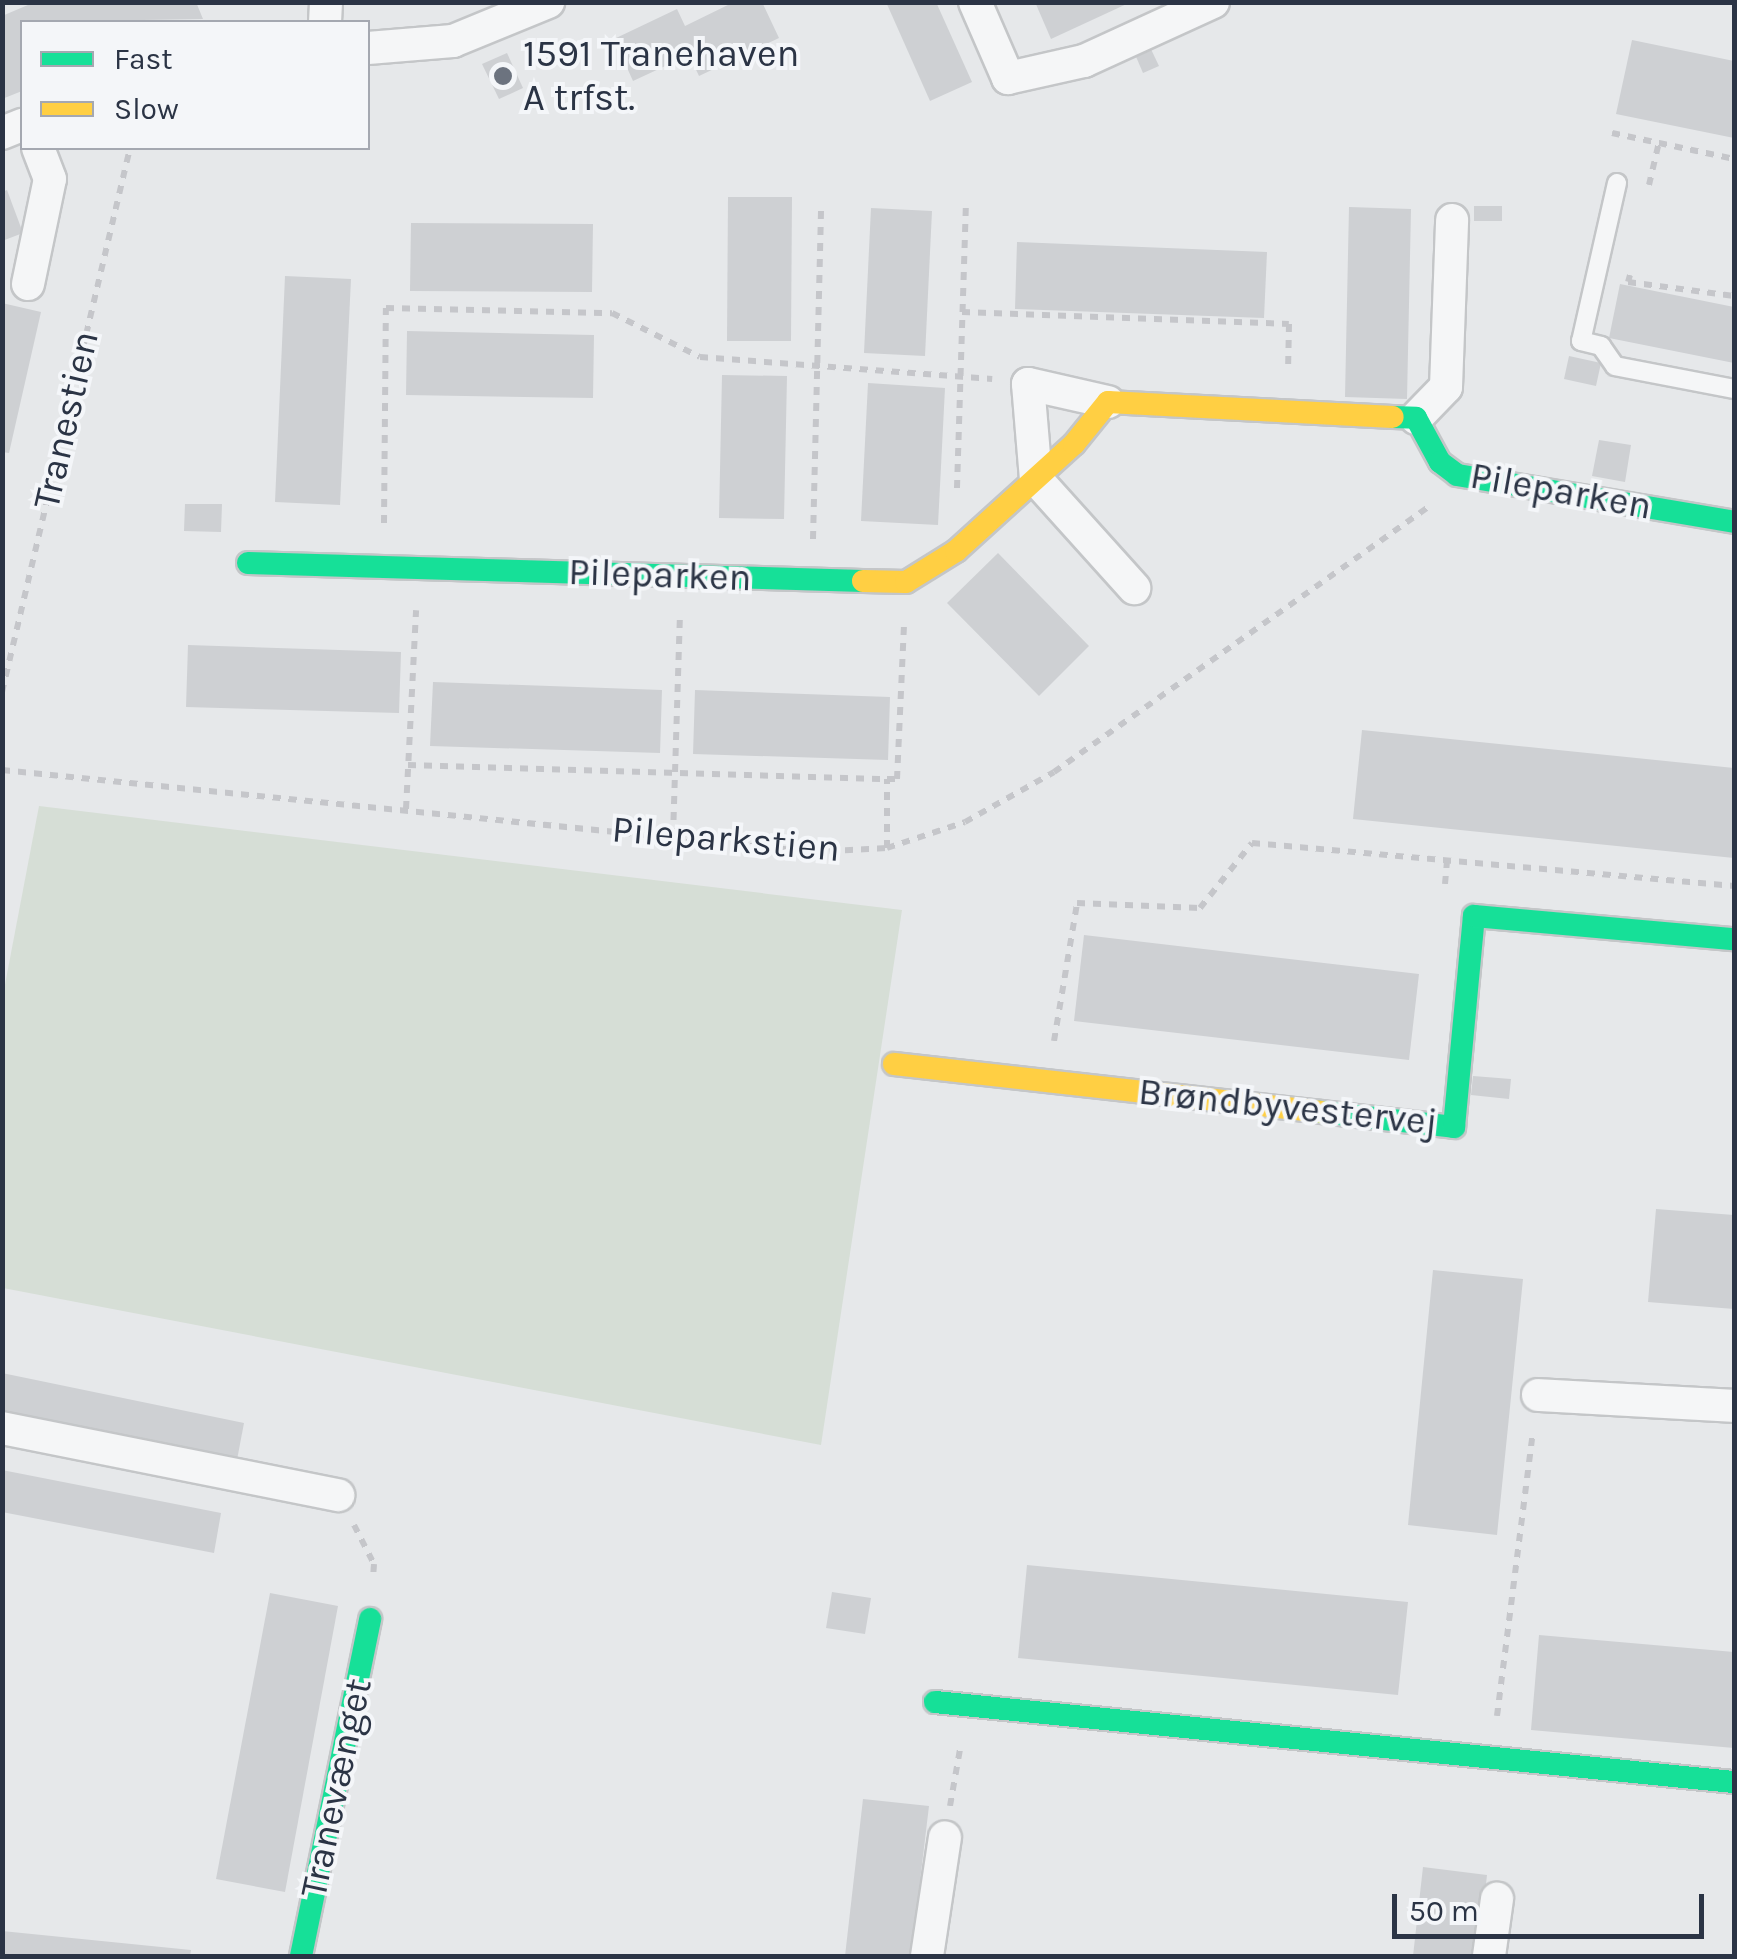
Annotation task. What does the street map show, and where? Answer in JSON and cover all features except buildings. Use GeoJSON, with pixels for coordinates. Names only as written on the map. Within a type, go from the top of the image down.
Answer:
{"type":"FeatureCollection","features":[{"type":"Feature","properties":{"kind":"street"},"geometry":{"type":"LineString","coordinates":[[370,48],[453,42],[548,2]]}},
{"type":"Feature","properties":{"kind":"street"},"geometry":{"type":"LineString","coordinates":[[975,2],[1008,78],[1084,61],[1214,2]]}},
{"type":"Feature","properties":{"kind":"street"},"geometry":{"type":"LineString","coordinates":[[28,284],[50,179],[39,150]]}},
{"type":"Feature","properties":{"kind":"street"},"geometry":{"type":"LineString","coordinates":[[1134,588],[1036,479],[1028,384],[1108,402],[1286,416],[1416,418],[1446,387],[1452,220]]}},
{"type":"Feature","properties":{"kind":"street"},"geometry":{"type":"LineString","coordinates":[[906,582],[956,551],[1036,479],[1108,402]]}},
{"type":"Feature","properties":{"kind":"street","name":"Pileparken"},"geometry":{"type":"LineString","coordinates":[[1416,418],[1440,462],[1457,475],[1734,522]]}},
{"type":"Feature","properties":{"kind":"street","name":"Pileparken"},"geometry":{"type":"LineString","coordinates":[[248,563],[906,582]]}},
{"type":"Feature","properties":{"kind":"street","name":"Brøndbyvestervej"},"geometry":{"type":"LineString","coordinates":[[894,1064],[1454,1128],[1474,916],[1734,939]]}},
{"type":"Feature","properties":{"kind":"street"},"geometry":{"type":"LineString","coordinates":[[1538,1395],[1734,1406]]}},
{"type":"Feature","properties":{"kind":"street"},"geometry":{"type":"LineString","coordinates":[[2,1428],[338,1495]]}},
{"type":"Feature","properties":{"kind":"street","name":"Tranevænget"},"geometry":{"type":"LineString","coordinates":[[301,1956],[370,1619]]}},
{"type":"Feature","properties":{"kind":"street"},"geometry":{"type":"LineString","coordinates":[[935,1702],[1734,1782]]}},
{"type":"Feature","properties":{"kind":"street"},"geometry":{"type":"LineString","coordinates":[[927,1956],[945,1836]]}},
{"type":"Feature","properties":{"kind":"street"},"geometry":{"type":"LineString","coordinates":[[1489,1956],[1497,1900]]}},
{"type":"Feature","properties":{"kind":"lane"},"geometry":{"type":"LineString","coordinates":[[1617,183],[1581,341],[1601,346],[1615,366],[1734,389]]}},
{"type":"Feature","properties":{"kind":"path"},"geometry":{"type":"LineString","coordinates":[[1612,132],[1734,159]]}},
{"type":"Feature","properties":{"kind":"path"},"geometry":{"type":"LineString","coordinates":[[1648,191],[1658,142]]}},
{"type":"Feature","properties":{"kind":"path","name":"Tranestien"},"geometry":{"type":"LineString","coordinates":[[2,692],[130,150]]}},
{"type":"Feature","properties":{"kind":"path"},"geometry":{"type":"LineString","coordinates":[[957,492],[966,204]]}},
{"type":"Feature","properties":{"kind":"path"},"geometry":{"type":"LineString","coordinates":[[813,580],[821,210]]}},
{"type":"Feature","properties":{"kind":"path"},"geometry":{"type":"LineString","coordinates":[[1632,264],[1628,282],[1734,296]]}},
{"type":"Feature","properties":{"kind":"path"},"geometry":{"type":"LineString","coordinates":[[384,567],[386,308],[612,313],[700,357],[816,361],[1028,384]]}},
{"type":"Feature","properties":{"kind":"path"},"geometry":{"type":"LineString","coordinates":[[962,312],[1289,324],[1286,416]]}},
{"type":"Feature","properties":{"kind":"path","name":"Pileparkstien"},"geometry":{"type":"LineString","coordinates":[[2,770],[813,852],[886,848],[965,822],[1054,772],[1430,506],[1457,475]]}},
{"type":"Feature","properties":{"kind":"path"},"geometry":{"type":"LineString","coordinates":[[406,809],[418,568]]}},
{"type":"Feature","properties":{"kind":"path"},"geometry":{"type":"LineString","coordinates":[[674,836],[682,576]]}},
{"type":"Feature","properties":{"kind":"path"},"geometry":{"type":"LineString","coordinates":[[408,765],[896,779],[906,582]]}},
{"type":"Feature","properties":{"kind":"path"},"geometry":{"type":"LineString","coordinates":[[886,848],[887,778]]}},
{"type":"Feature","properties":{"kind":"path"},"geometry":{"type":"LineString","coordinates":[[1047,1082],[1077,903],[1200,908],[1252,843],[1734,886]]}},
{"type":"Feature","properties":{"kind":"path"},"geometry":{"type":"LineString","coordinates":[[1496,1758],[1538,1395]]}},
{"type":"Feature","properties":{"kind":"path"},"geometry":{"type":"LineString","coordinates":[[338,1495],[374,1564],[370,1619]]}},
{"type":"Feature","properties":{"kind":"path"},"geometry":{"type":"LineString","coordinates":[[945,1836],[967,1705]]}},
{"type":"Feature","properties":{"kind":"shaded area"},"geometry":{"type":"Polygon","coordinates":[[[39,806],[902,910],[821,1445],[3,1288],[3,995],[39,806]]]}},
{"type":"Feature","properties":{"kind":"traffic: fast"},"geometry":{"type":"LineString","coordinates":[[1393,417],[1416,418],[1440,462],[1457,475],[1734,522]]}},
{"type":"Feature","properties":{"kind":"traffic: fast"},"geometry":{"type":"LineString","coordinates":[[248,563],[863,581]]}},
{"type":"Feature","properties":{"kind":"traffic: fast"},"geometry":{"type":"LineString","coordinates":[[1321,1112],[1454,1127],[1474,916],[1734,939]]}},
{"type":"Feature","properties":{"kind":"traffic: fast"},"geometry":{"type":"LineString","coordinates":[[301,1956],[370,1619]]}},
{"type":"Feature","properties":{"kind":"traffic: fast"},"geometry":{"type":"LineString","coordinates":[[935,1702],[1734,1782]]}},
{"type":"Feature","properties":{"kind":"traffic: slow"},"geometry":{"type":"LineString","coordinates":[[863,581],[906,582],[956,551],[1074,444],[1108,402],[1393,417]]}},
{"type":"Feature","properties":{"kind":"traffic: slow"},"geometry":{"type":"LineString","coordinates":[[894,1064],[1321,1112]]}},
{"type":"Feature","properties":{"kind":"place","name":"1591 Tranehaven A trfst."},"geometry":{"type":"Point","coordinates":[503,76]}}]}
